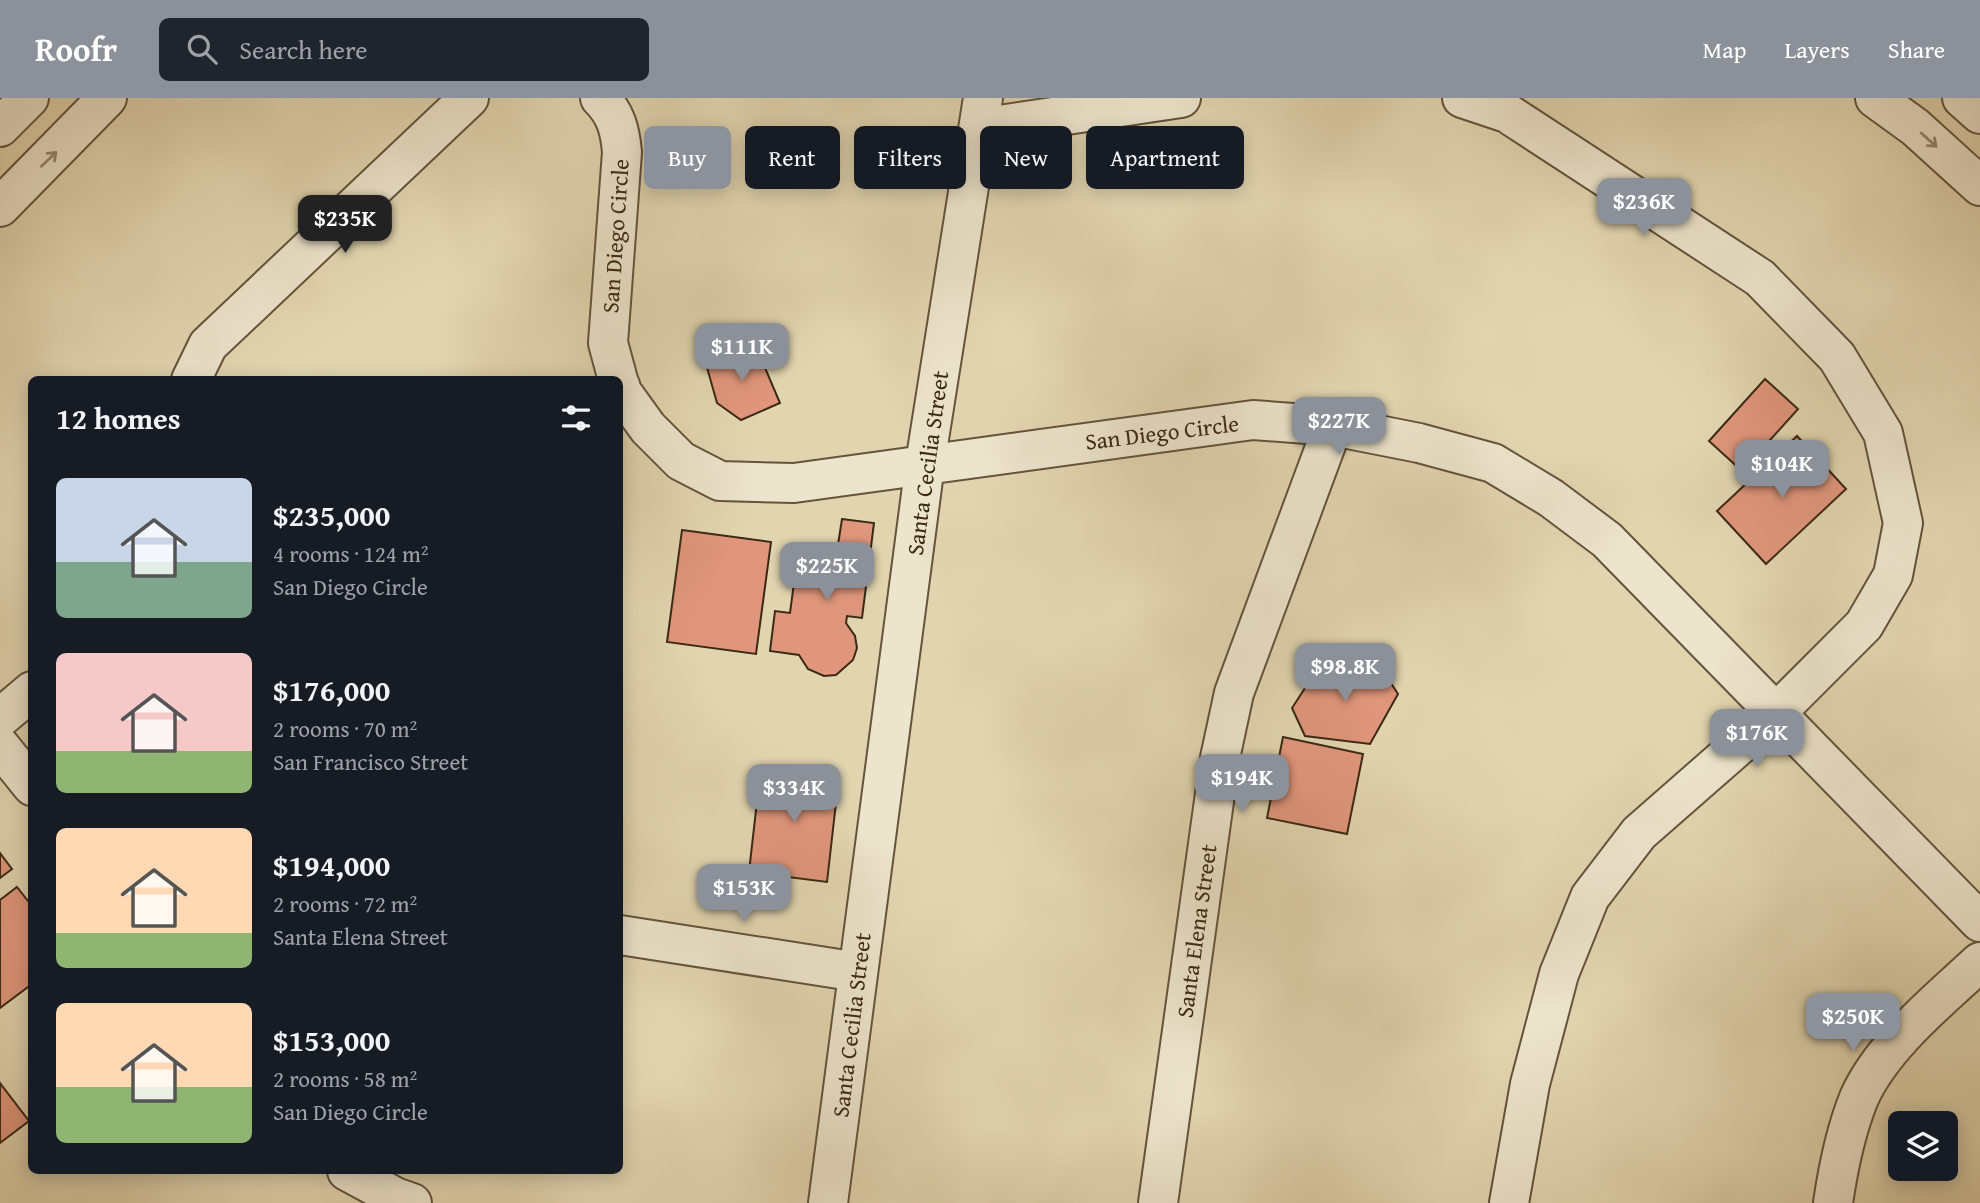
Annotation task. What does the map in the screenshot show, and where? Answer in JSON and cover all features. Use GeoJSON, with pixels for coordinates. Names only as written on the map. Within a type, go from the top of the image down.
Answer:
{"type":"FeatureCollection","features":[{"type":"Feature","properties":{"kind":"street"},"geometry":{"type":"LineString","coordinates":[[0,127],[29,98]]}},
{"type":"Feature","properties":{"kind":"street"},"geometry":{"type":"LineString","coordinates":[[0,207],[107,98]]}},
{"type":"Feature","properties":{"kind":"street"},"geometry":{"type":"LineString","coordinates":[[193,376],[208,345],[469,98]]}},
{"type":"Feature","properties":{"kind":"street","name":"San Diego Circle"},"geometry":{"type":"LineString","coordinates":[[600,98],[608,106],[620,128],[622,152],[608,343],[617,376]]}},
{"type":"Feature","properties":{"kind":"street"},"geometry":{"type":"LineString","coordinates":[[981,113],[1181,98]]}},
{"type":"Feature","properties":{"kind":"street"},"geometry":{"type":"LineString","coordinates":[[1462,98],[1507,113],[1760,278],[1837,358],[1883,433],[1903,523],[1893,575],[1864,625],[1776,713],[1639,833],[1590,897],[1556,986],[1530,1084],[1509,1203]]}},
{"type":"Feature","properties":{"kind":"street"},"geometry":{"type":"LineString","coordinates":[[1875,98],[1914,127],[1980,186]]}},
{"type":"Feature","properties":{"kind":"street"},"geometry":{"type":"LineString","coordinates":[[1962,98],[1980,114]]}},
{"type":"Feature","properties":{"kind":"street","name":"Santa Cecilia Street"},"geometry":{"type":"LineString","coordinates":[[828,1203],[925,464],[981,113]]}},
{"type":"Feature","properties":{"kind":"street","name":"San Diego Circle"},"geometry":{"type":"LineString","coordinates":[[623,395],[648,428],[681,461],[720,481],[794,483],[1253,420],[1333,426],[1419,443],[1493,463],[1551,498],[1607,540],[1980,922]]}},
{"type":"Feature","properties":{"kind":"street","name":"Santa Elena Street"},"geometry":{"type":"LineString","coordinates":[[1158,1203],[1220,758],[1234,693],[1333,426]]}},
{"type":"Feature","properties":{"kind":"street"},"geometry":{"type":"LineString","coordinates":[[0,718],[28,694]]}},
{"type":"Feature","properties":{"kind":"street"},"geometry":{"type":"LineString","coordinates":[[0,746],[28,781]]}},
{"type":"Feature","properties":{"kind":"street"},"geometry":{"type":"LineString","coordinates":[[623,935],[858,972]]}},
{"type":"Feature","properties":{"kind":"street"},"geometry":{"type":"LineString","coordinates":[[1833,1203],[1860,1097],[1886,1055],[1927,1010],[1980,962]]}},
{"type":"Feature","properties":{"kind":"street"},"geometry":{"type":"LineString","coordinates":[[353,1174],[412,1203]]}},
{"type":"Feature","properties":{"kind":"building"},"geometry":{"type":"Polygon","coordinates":[[[754,342],[780,403],[741,420],[717,403],[706,364],[754,342]]]}},
{"type":"Feature","properties":{"kind":"building"},"geometry":{"type":"Polygon","coordinates":[[[1765,379],[1798,409],[1742,471],[1709,441],[1765,379]]]}},
{"type":"Feature","properties":{"kind":"building"},"geometry":{"type":"Polygon","coordinates":[[[1797,436],[1846,489],[1766,564],[1717,511],[1797,436]]]}},
{"type":"Feature","properties":{"kind":"building"},"geometry":{"type":"Polygon","coordinates":[[[842,519],[874,523],[862,618],[847,616],[846,623],[855,636],[857,648],[853,660],[836,675],[824,676],[808,669],[799,655],[770,651],[775,611],[790,613],[799,545],[837,551],[842,519]]]}},
{"type":"Feature","properties":{"kind":"building"},"geometry":{"type":"Polygon","coordinates":[[[682,530],[771,542],[756,654],[667,642],[682,530]]]}},
{"type":"Feature","properties":{"kind":"building"},"geometry":{"type":"Polygon","coordinates":[[[1322,662],[1380,666],[1398,694],[1370,744],[1305,736],[1292,708],[1322,662]]]}},
{"type":"Feature","properties":{"kind":"building"},"geometry":{"type":"Polygon","coordinates":[[[1283,737],[1363,754],[1347,834],[1267,818],[1283,737]]]}},
{"type":"Feature","properties":{"kind":"building"},"geometry":{"type":"Polygon","coordinates":[[[761,766],[839,776],[827,882],[749,872],[761,766]]]}},
{"type":"Feature","properties":{"kind":"building"},"geometry":{"type":"Polygon","coordinates":[[[0,853],[12,869],[0,878],[0,853]]]}},
{"type":"Feature","properties":{"kind":"building"},"geometry":{"type":"Polygon","coordinates":[[[17,887],[28,901],[28,987],[0,1008],[0,900],[17,887]]]}},
{"type":"Feature","properties":{"kind":"building"},"geometry":{"type":"Polygon","coordinates":[[[0,1083],[28,1122],[0,1143],[0,1083]]]}}]}
